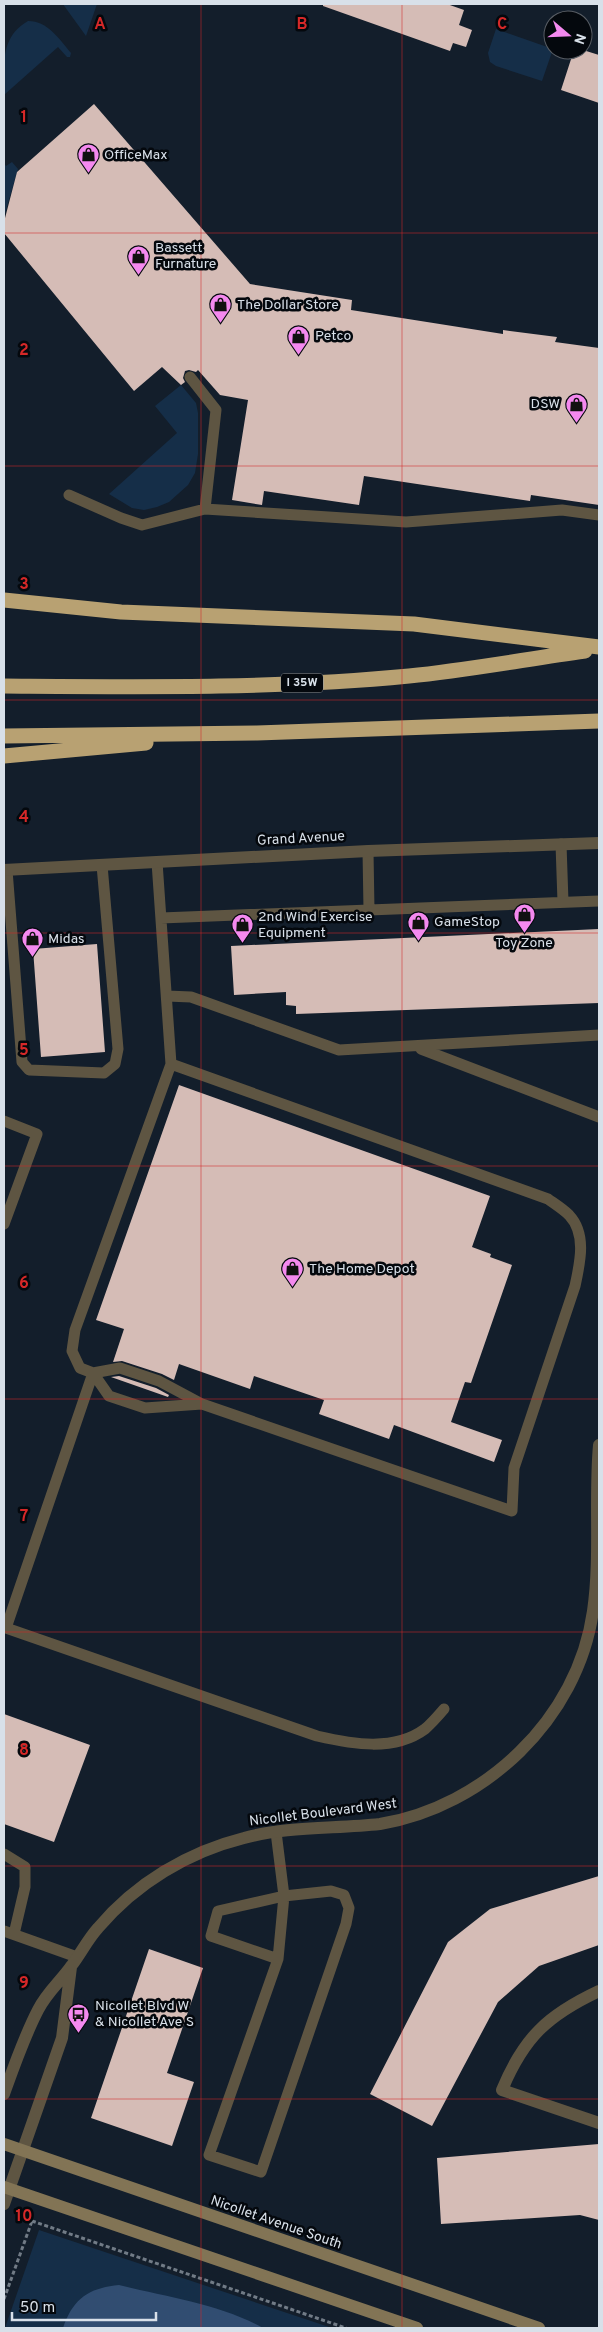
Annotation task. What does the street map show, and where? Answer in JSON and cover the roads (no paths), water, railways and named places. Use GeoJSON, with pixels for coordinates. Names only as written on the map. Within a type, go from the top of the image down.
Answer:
{"type":"FeatureCollection","features":[{"type":"Feature","properties":{"kind":"highway"},"geometry":{"type":"LineString","coordinates":[[4,600],[121,612],[414,624],[599,648]]}},
{"type":"Feature","properties":{"kind":"highway","name":"I 35W"},"geometry":{"type":"LineString","coordinates":[[4,686],[202,687],[410,676],[599,648]]}},
{"type":"Feature","properties":{"kind":"highway"},"geometry":{"type":"LineString","coordinates":[[4,736],[257,733],[599,721]]}},
{"type":"Feature","properties":{"kind":"highway"},"geometry":{"type":"LineString","coordinates":[[4,756],[257,733]]}},
{"type":"Feature","properties":{"kind":"main road","name":"Nicollet Avenue South"},"geometry":{"type":"LineString","coordinates":[[4,2144],[539,2328]]}},
{"type":"Feature","properties":{"kind":"main road"},"geometry":{"type":"LineString","coordinates":[[7,2188],[417,2328]]}},
{"type":"Feature","properties":{"kind":"street","name":"Grand Avenue"},"geometry":{"type":"LineString","coordinates":[[6,870],[368,851],[599,842]]}},
{"type":"Feature","properties":{"kind":"street","name":"Nicollet Boulevard West"},"geometry":{"type":"LineString","coordinates":[[4,2094],[26,2033],[52,1987],[74,1962],[98,1928],[114,1911],[134,1892],[165,1871],[191,1856],[224,1843],[246,1837],[276,1832],[355,1827],[401,1820],[448,1803],[492,1777],[529,1743],[558,1702],[572,1678],[595,1627],[596,1497],[599,1445]]}},
{"type":"Feature","properties":{"kind":"street","name":"Nicollet Boulevard West"},"geometry":{"type":"LineString","coordinates":[[4,2204],[7,2188],[24,2151],[62,2038],[74,1962]]}},
{"type":"Feature","properties":{"kind":"street"},"geometry":{"type":"LineString","coordinates":[[599,1991],[554,2016],[537,2032],[517,2059],[502,2090],[599,2124]]}},
{"type":"Feature","properties":{"kind":"lane"},"geometry":{"type":"LineString","coordinates":[[190,377],[216,410],[206,509]]}},
{"type":"Feature","properties":{"kind":"lane"},"geometry":{"type":"LineString","coordinates":[[69,495],[121,518],[142,525],[206,509],[406,522],[562,510],[599,515]]}},
{"type":"Feature","properties":{"kind":"lane"},"geometry":{"type":"LineString","coordinates":[[561,844],[563,902]]}},
{"type":"Feature","properties":{"kind":"lane"},"geometry":{"type":"LineString","coordinates":[[368,851],[369,910]]}},
{"type":"Feature","properties":{"kind":"lane"},"geometry":{"type":"LineString","coordinates":[[158,862],[171,1064],[76,1330],[72,1351],[80,1368],[93,1373],[120,1368],[159,1380],[202,1404],[512,1511],[514,1468],[575,1286],[581,1260],[580,1234],[570,1216],[548,1199],[171,1064]]}},
{"type":"Feature","properties":{"kind":"lane"},"geometry":{"type":"LineString","coordinates":[[6,870],[22,1062],[29,1070],[104,1073],[115,1064],[118,1049],[102,865]]}},
{"type":"Feature","properties":{"kind":"lane"},"geometry":{"type":"LineString","coordinates":[[161,918],[599,901]]}},
{"type":"Feature","properties":{"kind":"lane"},"geometry":{"type":"LineString","coordinates":[[167,996],[192,997],[339,1050],[599,1035]]}},
{"type":"Feature","properties":{"kind":"lane"},"geometry":{"type":"LineString","coordinates":[[417,1047],[599,1117]]}},
{"type":"Feature","properties":{"kind":"lane"},"geometry":{"type":"LineString","coordinates":[[4,1121],[37,1134],[4,1224]]}},
{"type":"Feature","properties":{"kind":"lane"},"geometry":{"type":"LineString","coordinates":[[93,1373],[109,1396],[145,1408],[202,1404]]}},
{"type":"Feature","properties":{"kind":"lane"},"geometry":{"type":"LineString","coordinates":[[93,1373],[6,1628],[317,1736],[346,1743],[375,1744],[402,1741],[425,1729],[444,1709]]}},
{"type":"Feature","properties":{"kind":"lane"},"geometry":{"type":"LineString","coordinates":[[276,1832],[284,1896],[278,1959],[209,2155],[261,2172],[346,1924],[349,1908],[344,1895],[331,1891],[284,1896],[218,1911],[211,1936],[278,1959]]}},
{"type":"Feature","properties":{"kind":"lane"},"geometry":{"type":"LineString","coordinates":[[4,1854],[25,1867],[25,1887],[9,1932],[74,1962]]}},
{"type":"Feature","properties":{"kind":"place","name":"OfficeMax"},"geometry":{"type":"Point","coordinates":[88,174]}},
{"type":"Feature","properties":{"kind":"place","name":"Bassett Furnature"},"geometry":{"type":"Point","coordinates":[139,275]}},
{"type":"Feature","properties":{"kind":"place","name":"The Dollar Store"},"geometry":{"type":"Point","coordinates":[221,324]}},
{"type":"Feature","properties":{"kind":"place","name":"Petco"},"geometry":{"type":"Point","coordinates":[299,355]}},
{"type":"Feature","properties":{"kind":"place","name":"DSW"},"geometry":{"type":"Point","coordinates":[576,423]}},
{"type":"Feature","properties":{"kind":"place","name":"Toy Zone"},"geometry":{"type":"Point","coordinates":[524,934]}},
{"type":"Feature","properties":{"kind":"place","name":"GameStop"},"geometry":{"type":"Point","coordinates":[418,941]}},
{"type":"Feature","properties":{"kind":"place","name":"2nd Wind Exercise Equipment"},"geometry":{"type":"Point","coordinates":[242,944]}},
{"type":"Feature","properties":{"kind":"place","name":"Midas"},"geometry":{"type":"Point","coordinates":[32,958]}},
{"type":"Feature","properties":{"kind":"place","name":"The Home Depot"},"geometry":{"type":"Point","coordinates":[293,1288]}},
{"type":"Feature","properties":{"kind":"place","name":"Nicollet Blvd W & Nicollet Ave S"},"geometry":{"type":"Point","coordinates":[79,2033]}}]}
